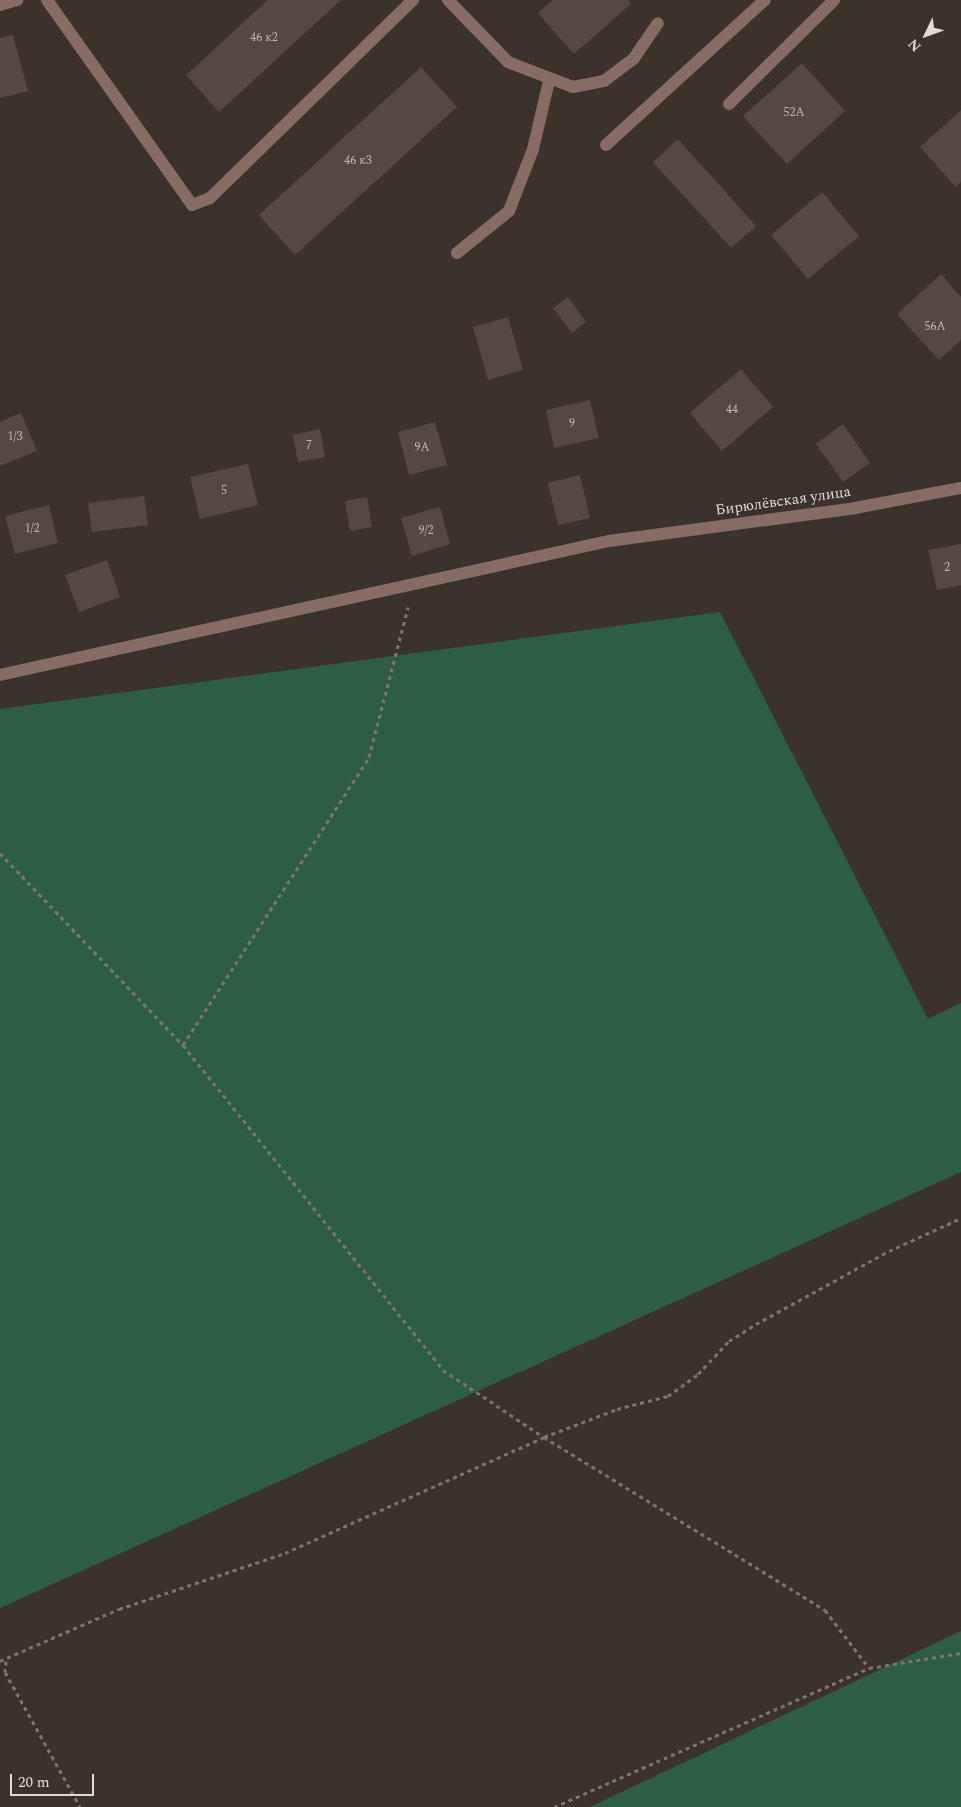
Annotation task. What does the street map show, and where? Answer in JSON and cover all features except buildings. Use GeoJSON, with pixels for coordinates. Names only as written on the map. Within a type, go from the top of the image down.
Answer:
{"type":"FeatureCollection","features":[{"type":"Feature","properties":{"kind":"street"},"geometry":{"type":"LineString","coordinates":[[0,5],[17,0]]}},
{"type":"Feature","properties":{"kind":"street"},"geometry":{"type":"LineString","coordinates":[[47,0],[192,205],[210,198],[412,0]]}},
{"type":"Feature","properties":{"kind":"street"},"geometry":{"type":"LineString","coordinates":[[448,0],[508,62],[549,81],[572,87],[604,81],[634,58],[658,23]]}},
{"type":"Feature","properties":{"kind":"street"},"geometry":{"type":"LineString","coordinates":[[606,145],[765,0]]}},
{"type":"Feature","properties":{"kind":"street"},"geometry":{"type":"LineString","coordinates":[[729,104],[834,0]]}},
{"type":"Feature","properties":{"kind":"street"},"geometry":{"type":"LineString","coordinates":[[457,253],[509,211],[533,149],[549,81]]}},
{"type":"Feature","properties":{"kind":"street","name":"Бирюлёвская улица"},"geometry":{"type":"LineString","coordinates":[[0,675],[609,541],[855,508],[961,488]]}},
{"type":"Feature","properties":{"kind":"path"},"geometry":{"type":"LineString","coordinates":[[183,1045],[369,757],[413,584]]}},
{"type":"Feature","properties":{"kind":"path"},"geometry":{"type":"LineString","coordinates":[[0,854],[183,1045],[443,1370],[544,1437],[825,1610],[870,1668]]}},
{"type":"Feature","properties":{"kind":"path"},"geometry":{"type":"LineString","coordinates":[[0,1661],[6,1661],[119,1609],[286,1553],[544,1437],[617,1410],[668,1396],[698,1374],[729,1341],[756,1324],[889,1251],[961,1218]]}},
{"type":"Feature","properties":{"kind":"path"},"geometry":{"type":"LineString","coordinates":[[554,1807],[870,1668],[961,1653]]}},
{"type":"Feature","properties":{"kind":"path"},"geometry":{"type":"LineString","coordinates":[[6,1661],[5,1672],[80,1807]]}},
{"type":"Feature","properties":{"kind":"green space"},"geometry":{"type":"Polygon","coordinates":[[[720,612],[928,1019],[961,1003],[961,1172],[0,1608],[0,709],[720,612]]]}},
{"type":"Feature","properties":{"kind":"green space"},"geometry":{"type":"Polygon","coordinates":[[[961,1631],[961,1807],[590,1807],[961,1631]]]}}]}
